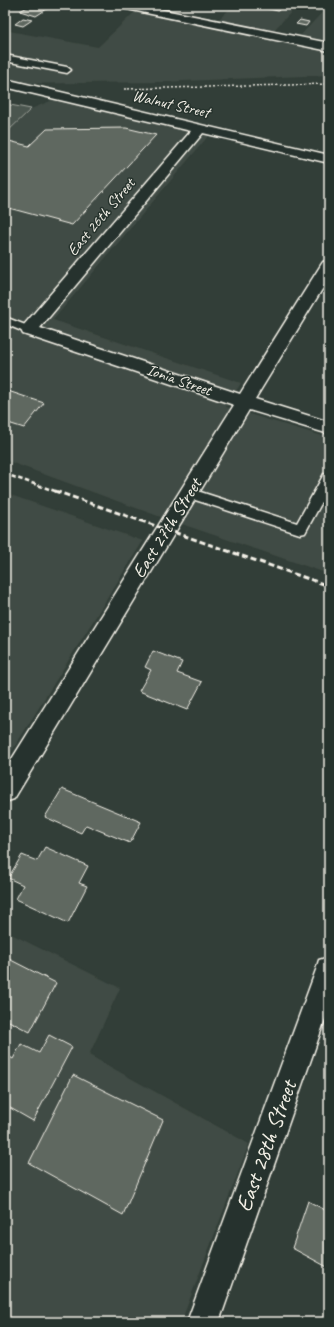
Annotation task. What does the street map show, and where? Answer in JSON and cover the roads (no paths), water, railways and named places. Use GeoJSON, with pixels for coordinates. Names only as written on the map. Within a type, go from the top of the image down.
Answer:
{"type":"FeatureCollection","features":[{"type":"Feature","properties":{"kind":"street"},"geometry":{"type":"LineString","coordinates":[[122,5],[329,47]]}},
{"type":"Feature","properties":{"kind":"street","name":"Walnut Street"},"geometry":{"type":"LineString","coordinates":[[5,83],[329,159]]}},
{"type":"Feature","properties":{"kind":"street","name":"East 26th Street"},"geometry":{"type":"LineString","coordinates":[[29,330],[200,128]]}},
{"type":"Feature","properties":{"kind":"street","name":"East 27th Street"},"geometry":{"type":"LineString","coordinates":[[5,791],[329,265]]}},
{"type":"Feature","properties":{"kind":"street","name":"Ionia Street"},"geometry":{"type":"LineString","coordinates":[[29,330],[244,402],[329,428]]}},
{"type":"Feature","properties":{"kind":"street","name":"East 28th Street"},"geometry":{"type":"LineString","coordinates":[[203,1322],[329,970]]}},
{"type":"Feature","properties":{"kind":"lane"},"geometry":{"type":"LineString","coordinates":[[5,58],[67,70]]}},
{"type":"Feature","properties":{"kind":"lane"},"geometry":{"type":"LineString","coordinates":[[5,320],[29,330]]}},
{"type":"Feature","properties":{"kind":"lane"},"geometry":{"type":"LineString","coordinates":[[188,493],[300,529],[328,477]]}},
{"type":"Feature","properties":{"kind":"railway"},"geometry":{"type":"LineString","coordinates":[[5,474],[58,492]]}},
{"type":"Feature","properties":{"kind":"railway"},"geometry":{"type":"LineString","coordinates":[[55,491],[329,586]]}}]}
